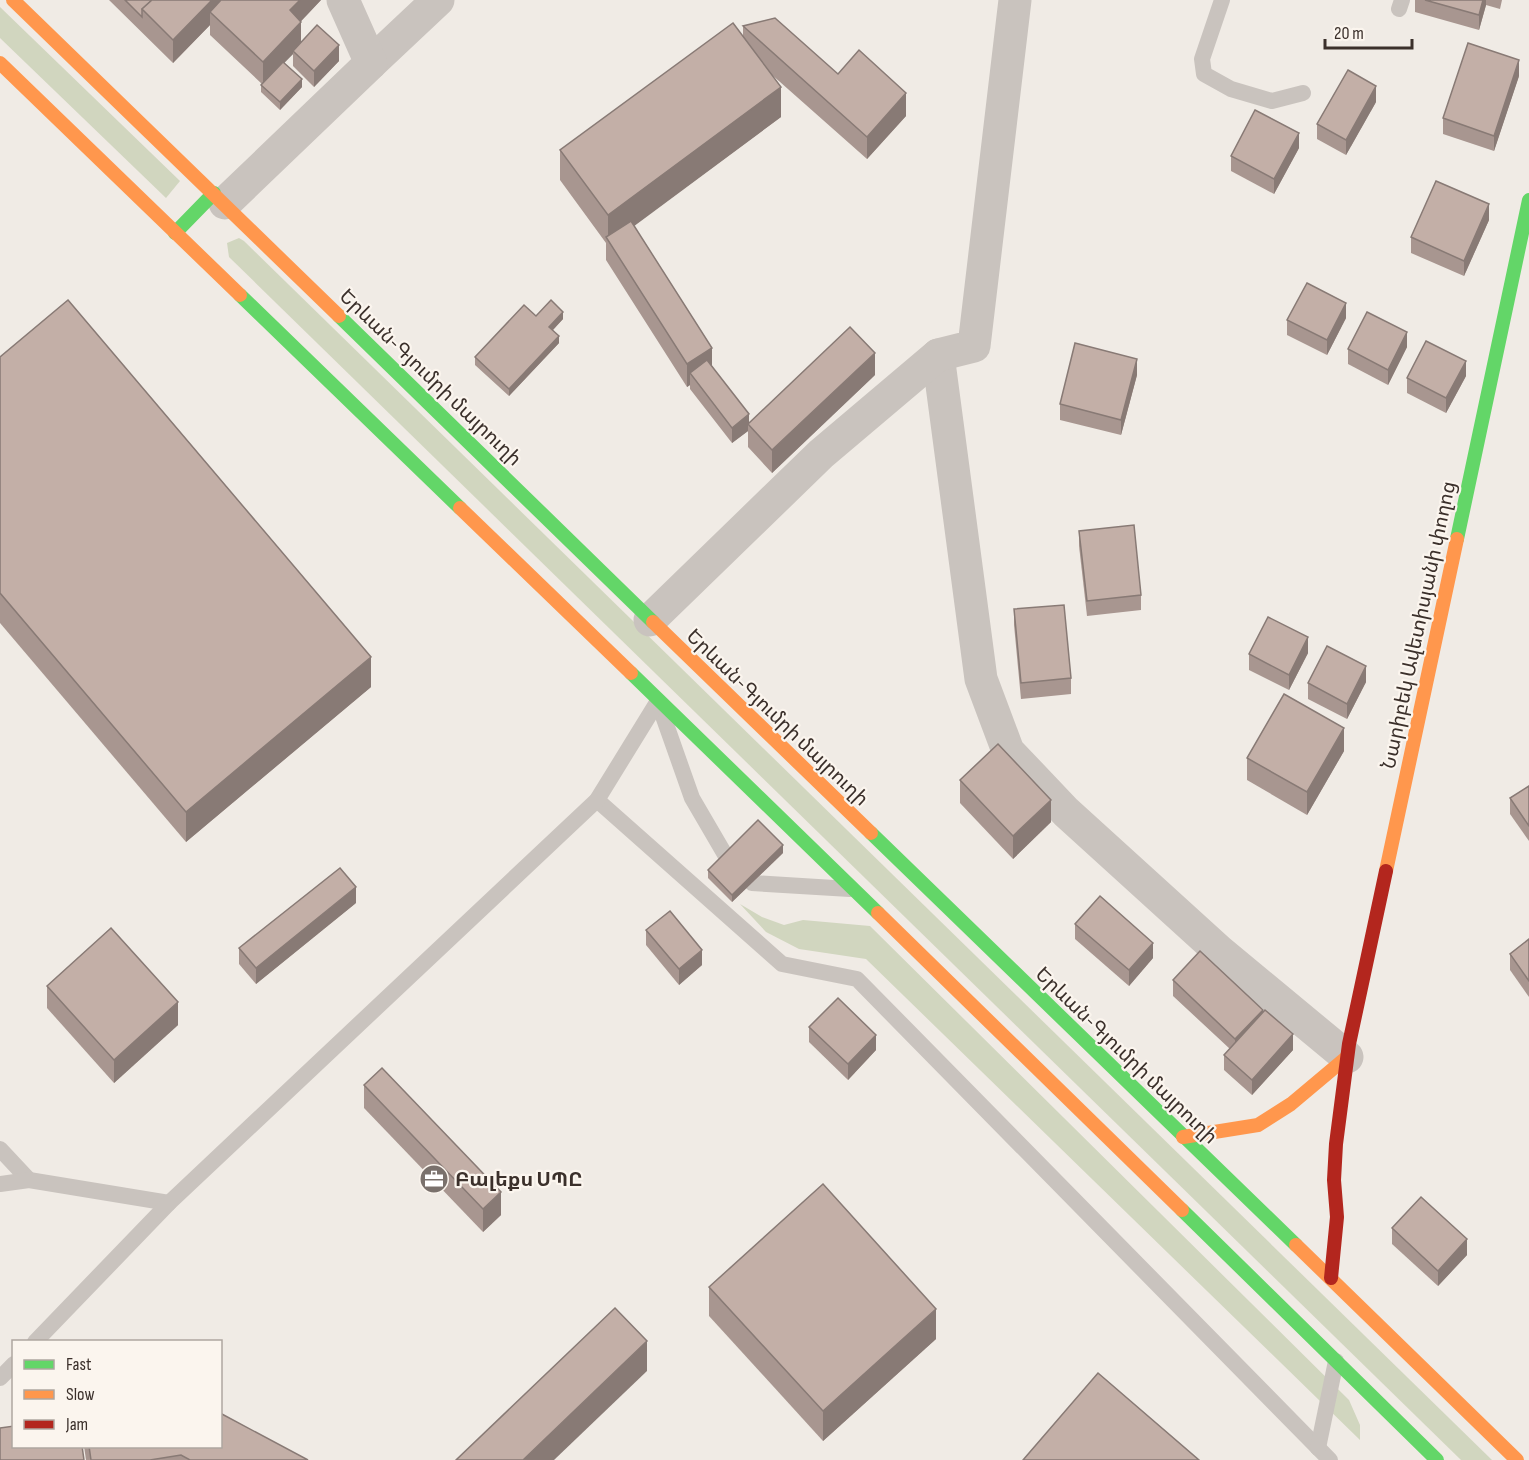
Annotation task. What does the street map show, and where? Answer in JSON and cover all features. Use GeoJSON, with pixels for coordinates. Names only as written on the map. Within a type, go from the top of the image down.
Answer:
{"type":"FeatureCollection","features":[{"type":"Feature","properties":{"kind":"main road","name":"Երևան-Գյումրի մայրուղի"},"geometry":{"type":"LineString","coordinates":[[14,0],[1517,1460]]}},
{"type":"Feature","properties":{"kind":"main road"},"geometry":{"type":"LineString","coordinates":[[0,63],[657,701],[854,889],[1437,1460]]}},
{"type":"Feature","properties":{"kind":"main road"},"geometry":{"type":"LineString","coordinates":[[175,233],[220,198]]}},
{"type":"Feature","properties":{"kind":"main road","name":"Նարիբեկ Ավետիսյանի փողոց"},"geometry":{"type":"LineString","coordinates":[[1331,1278],[1337,1216],[1334,1180],[1336,1144],[1347,1057],[1529,200]]}},
{"type":"Feature","properties":{"kind":"main road"},"geometry":{"type":"LineString","coordinates":[[1183,1137],[1258,1125],[1290,1104],[1347,1057]]}},
{"type":"Feature","properties":{"kind":"street"},"geometry":{"type":"LineString","coordinates":[[343,0],[370,63]]}},
{"type":"Feature","properties":{"kind":"street"},"geometry":{"type":"LineString","coordinates":[[220,198],[438,0]]}},
{"type":"Feature","properties":{"kind":"street"},"geometry":{"type":"LineString","coordinates":[[651,620],[822,454],[938,355],[974,346],[1015,0]]}},
{"type":"Feature","properties":{"kind":"street"},"geometry":{"type":"LineString","coordinates":[[938,355],[981,679],[1008,751],[1066,812],[1218,951],[1347,1057]]}},
{"type":"Feature","properties":{"kind":"lane"},"geometry":{"type":"LineString","coordinates":[[1222,0],[1202,59],[1204,74],[1231,88],[1272,100],[1304,93]]}},
{"type":"Feature","properties":{"kind":"lane"},"geometry":{"type":"LineString","coordinates":[[36,1340],[169,1203],[597,800],[657,701]]}},
{"type":"Feature","properties":{"kind":"lane"},"geometry":{"type":"LineString","coordinates":[[657,701],[692,798],[727,858]]}},
{"type":"Feature","properties":{"kind":"lane"},"geometry":{"type":"LineString","coordinates":[[597,800],[782,964],[856,979],[1324,1454]]}},
{"type":"Feature","properties":{"kind":"lane"},"geometry":{"type":"LineString","coordinates":[[752,883],[854,889]]}},
{"type":"Feature","properties":{"kind":"lane"},"geometry":{"type":"LineString","coordinates":[[0,1149],[28,1180]]}},
{"type":"Feature","properties":{"kind":"lane"},"geometry":{"type":"LineString","coordinates":[[0,1184],[28,1180],[169,1203]]}},
{"type":"Feature","properties":{"kind":"lane"},"geometry":{"type":"LineString","coordinates":[[1324,1454],[1336,1361]]}},
{"type":"Feature","properties":{"kind":"lane"},"geometry":{"type":"LineString","coordinates":[[0,1378],[12,1366]]}},
{"type":"Feature","properties":{"kind":"green space"},"geometry":{"type":"Polygon","coordinates":[[[0,7],[180,181],[166,198],[0,38],[0,7]]]}},
{"type":"Feature","properties":{"kind":"green space"},"geometry":{"type":"Polygon","coordinates":[[[239,238],[1492,1460],[1461,1460],[229,257],[227,243],[239,238]]]}},
{"type":"Feature","properties":{"kind":"green space"},"geometry":{"type":"Polygon","coordinates":[[[740,904],[762,917],[784,925],[803,920],[870,926],[1349,1400],[1360,1425],[1360,1440],[866,959],[799,949],[766,932],[740,904]]]}},
{"type":"Feature","properties":{"kind":"building"},"geometry":{"type":"Polygon","coordinates":[[[125,0],[152,0],[142,9],[142,17],[125,0]]]}},
{"type":"Feature","properties":{"kind":"building"},"geometry":{"type":"Polygon","coordinates":[[[152,0],[212,0],[173,40],[142,9],[152,0]]]}},
{"type":"Feature","properties":{"kind":"building"},"geometry":{"type":"Polygon","coordinates":[[[221,0],[300,0],[290,10],[301,22],[263,62],[210,12],[221,0]]]}},
{"type":"Feature","properties":{"kind":"building"},"geometry":{"type":"Polygon","coordinates":[[[1425,0],[1483,0],[1479,15],[1425,0]]]}},
{"type":"Feature","properties":{"kind":"building"},"geometry":{"type":"Polygon","coordinates":[[[775,18],[838,74],[859,50],[906,93],[867,137],[743,26],[775,18]]]}},
{"type":"Feature","properties":{"kind":"building"},"geometry":{"type":"Polygon","coordinates":[[[733,23],[781,87],[608,215],[560,150],[733,23]]]}},
{"type":"Feature","properties":{"kind":"building"},"geometry":{"type":"Polygon","coordinates":[[[317,25],[339,45],[314,71],[293,51],[317,25]]]}},
{"type":"Feature","properties":{"kind":"building"},"geometry":{"type":"Polygon","coordinates":[[[1468,43],[1519,60],[1494,136],[1443,118],[1468,43]]]}},
{"type":"Feature","properties":{"kind":"building"},"geometry":{"type":"Polygon","coordinates":[[[283,62],[302,79],[280,102],[261,85],[283,62]]]}},
{"type":"Feature","properties":{"kind":"building"},"geometry":{"type":"Polygon","coordinates":[[[1348,70],[1376,86],[1346,140],[1317,124],[1348,70]]]}},
{"type":"Feature","properties":{"kind":"building"},"geometry":{"type":"Polygon","coordinates":[[[1255,110],[1299,133],[1274,179],[1231,156],[1255,110]]]}},
{"type":"Feature","properties":{"kind":"building"},"geometry":{"type":"Polygon","coordinates":[[[1436,181],[1489,204],[1464,261],[1411,237],[1436,181]]]}},
{"type":"Feature","properties":{"kind":"building"},"geometry":{"type":"Polygon","coordinates":[[[631,221],[712,348],[687,364],[606,237],[631,221]]]}},
{"type":"Feature","properties":{"kind":"building"},"geometry":{"type":"Polygon","coordinates":[[[1307,283],[1346,303],[1327,340],[1287,320],[1307,283]]]}},
{"type":"Feature","properties":{"kind":"building"},"geometry":{"type":"Polygon","coordinates":[[[68,300],[371,657],[186,812],[0,593],[0,357],[68,300]]]}},
{"type":"Feature","properties":{"kind":"building"},"geometry":{"type":"Polygon","coordinates":[[[551,300],[563,312],[549,327],[559,336],[509,389],[475,357],[524,305],[536,316],[551,300]]]}},
{"type":"Feature","properties":{"kind":"building"},"geometry":{"type":"Polygon","coordinates":[[[1367,312],[1407,332],[1388,370],[1348,349],[1367,312]]]}},
{"type":"Feature","properties":{"kind":"building"},"geometry":{"type":"Polygon","coordinates":[[[850,327],[875,353],[772,450],[748,424],[850,327]]]}},
{"type":"Feature","properties":{"kind":"building"},"geometry":{"type":"Polygon","coordinates":[[[1426,341],[1466,361],[1446,398],[1407,378],[1426,341]]]}},
{"type":"Feature","properties":{"kind":"building"},"geometry":{"type":"Polygon","coordinates":[[[1075,343],[1137,359],[1121,420],[1060,404],[1075,343]]]}},
{"type":"Feature","properties":{"kind":"building"},"geometry":{"type":"Polygon","coordinates":[[[707,360],[749,414],[732,428],[690,373],[707,360]]]}},
{"type":"Feature","properties":{"kind":"building"},"geometry":{"type":"Polygon","coordinates":[[[1134,525],[1141,595],[1087,601],[1079,531],[1134,525]]]}},
{"type":"Feature","properties":{"kind":"building"},"geometry":{"type":"Polygon","coordinates":[[[1064,605],[1071,678],[1021,683],[1014,609],[1064,605]]]}},
{"type":"Feature","properties":{"kind":"building"},"geometry":{"type":"Polygon","coordinates":[[[1268,617],[1308,637],[1289,675],[1249,654],[1268,617]]]}},
{"type":"Feature","properties":{"kind":"building"},"geometry":{"type":"Polygon","coordinates":[[[1327,646],[1366,666],[1347,704],[1308,683],[1327,646]]]}},
{"type":"Feature","properties":{"kind":"building"},"geometry":{"type":"Polygon","coordinates":[[[1284,694],[1344,728],[1307,792],[1247,758],[1284,694]]]}},
{"type":"Feature","properties":{"kind":"building"},"geometry":{"type":"Polygon","coordinates":[[[998,744],[1051,800],[1013,836],[960,780],[998,744]]]}},
{"type":"Feature","properties":{"kind":"building"},"geometry":{"type":"Polygon","coordinates":[[[1529,786],[1529,826],[1510,798],[1529,786]]]}},
{"type":"Feature","properties":{"kind":"building"},"geometry":{"type":"Polygon","coordinates":[[[758,820],[783,845],[732,895],[708,870],[758,820]]]}},
{"type":"Feature","properties":{"kind":"building"},"geometry":{"type":"Polygon","coordinates":[[[340,868],[356,887],[256,968],[239,948],[340,868]]]}},
{"type":"Feature","properties":{"kind":"building"},"geometry":{"type":"Polygon","coordinates":[[[1100,896],[1153,943],[1129,970],[1075,924],[1100,896]]]}},
{"type":"Feature","properties":{"kind":"building"},"geometry":{"type":"Polygon","coordinates":[[[670,911],[702,950],[679,969],[646,930],[670,911]]]}},
{"type":"Feature","properties":{"kind":"building"},"geometry":{"type":"Polygon","coordinates":[[[111,928],[178,1002],[114,1060],[47,986],[111,928]]]}},
{"type":"Feature","properties":{"kind":"building"},"geometry":{"type":"Polygon","coordinates":[[[1529,939],[1529,981],[1510,954],[1529,939]]]}},
{"type":"Feature","properties":{"kind":"building"},"geometry":{"type":"Polygon","coordinates":[[[1200,951],[1263,1010],[1235,1039],[1173,980],[1200,951]]]}},
{"type":"Feature","properties":{"kind":"building"},"geometry":{"type":"Polygon","coordinates":[[[838,998],[876,1035],[848,1064],[809,1027],[838,998]]]}},
{"type":"Feature","properties":{"kind":"building"},"geometry":{"type":"Polygon","coordinates":[[[1265,1010],[1293,1034],[1252,1080],[1224,1055],[1265,1010]]]}},
{"type":"Feature","properties":{"kind":"building"},"geometry":{"type":"Polygon","coordinates":[[[382,1068],[501,1192],[483,1209],[364,1085],[382,1068]]]}},
{"type":"Feature","properties":{"kind":"building"},"geometry":{"type":"Polygon","coordinates":[[[823,1184],[936,1309],[823,1411],[709,1287],[823,1184]]]}},
{"type":"Feature","properties":{"kind":"building"},"geometry":{"type":"Polygon","coordinates":[[[1421,1197],[1467,1239],[1438,1271],[1392,1228],[1421,1197]]]}},
{"type":"Feature","properties":{"kind":"building"},"geometry":{"type":"Polygon","coordinates":[[[615,1308],[647,1341],[523,1460],[456,1460],[615,1308]]]}},
{"type":"Feature","properties":{"kind":"building"},"geometry":{"type":"Polygon","coordinates":[[[1098,1373],[1199,1460],[1023,1460],[1098,1373]]]}},
{"type":"Feature","properties":{"kind":"building"},"geometry":{"type":"Polygon","coordinates":[[[222,1414],[308,1460],[190,1460],[181,1455],[150,1460],[91,1460],[89,1448],[222,1448],[222,1414]]]}},
{"type":"Feature","properties":{"kind":"building"},"geometry":{"type":"Polygon","coordinates":[[[12,1426],[12,1448],[82,1448],[84,1460],[0,1460],[0,1428],[12,1426]]]}},
{"type":"Feature","properties":{"kind":"traffic: fast"},"geometry":{"type":"LineString","coordinates":[[175,233],[214,193]]}},
{"type":"Feature","properties":{"kind":"traffic: fast"},"geometry":{"type":"LineString","coordinates":[[1457,539],[1529,200]]}},
{"type":"Feature","properties":{"kind":"traffic: fast"},"geometry":{"type":"LineString","coordinates":[[240,295],[460,508]]}},
{"type":"Feature","properties":{"kind":"traffic: fast"},"geometry":{"type":"LineString","coordinates":[[339,316],[653,622]]}},
{"type":"Feature","properties":{"kind":"traffic: fast"},"geometry":{"type":"LineString","coordinates":[[631,673],[878,913]]}},
{"type":"Feature","properties":{"kind":"traffic: fast"},"geometry":{"type":"LineString","coordinates":[[871,833],[1296,1245]]}},
{"type":"Feature","properties":{"kind":"traffic: fast"},"geometry":{"type":"LineString","coordinates":[[1182,1210],[1437,1460]]}},
{"type":"Feature","properties":{"kind":"traffic: slow"},"geometry":{"type":"LineString","coordinates":[[13,0],[339,316]]}},
{"type":"Feature","properties":{"kind":"traffic: slow"},"geometry":{"type":"LineString","coordinates":[[0,63],[240,295]]}},
{"type":"Feature","properties":{"kind":"traffic: slow"},"geometry":{"type":"LineString","coordinates":[[460,508],[631,673]]}},
{"type":"Feature","properties":{"kind":"traffic: slow"},"geometry":{"type":"LineString","coordinates":[[1386,871],[1457,539]]}},
{"type":"Feature","properties":{"kind":"traffic: slow"},"geometry":{"type":"LineString","coordinates":[[653,622],[871,833]]}},
{"type":"Feature","properties":{"kind":"traffic: slow"},"geometry":{"type":"LineString","coordinates":[[878,913],[1182,1210]]}},
{"type":"Feature","properties":{"kind":"traffic: slow"},"geometry":{"type":"LineString","coordinates":[[1183,1137],[1258,1125],[1291,1104],[1347,1057]]}},
{"type":"Feature","properties":{"kind":"traffic: slow"},"geometry":{"type":"LineString","coordinates":[[1296,1245],[1517,1460]]}},
{"type":"Feature","properties":{"kind":"traffic: jam"},"geometry":{"type":"LineString","coordinates":[[1331,1278],[1337,1217],[1334,1180],[1336,1144],[1349,1044],[1386,871]]}},
{"type":"Feature","properties":{"kind":"place","name":"Բալեքս ՍՊԸ"},"geometry":{"type":"Point","coordinates":[434,1179]}}]}
